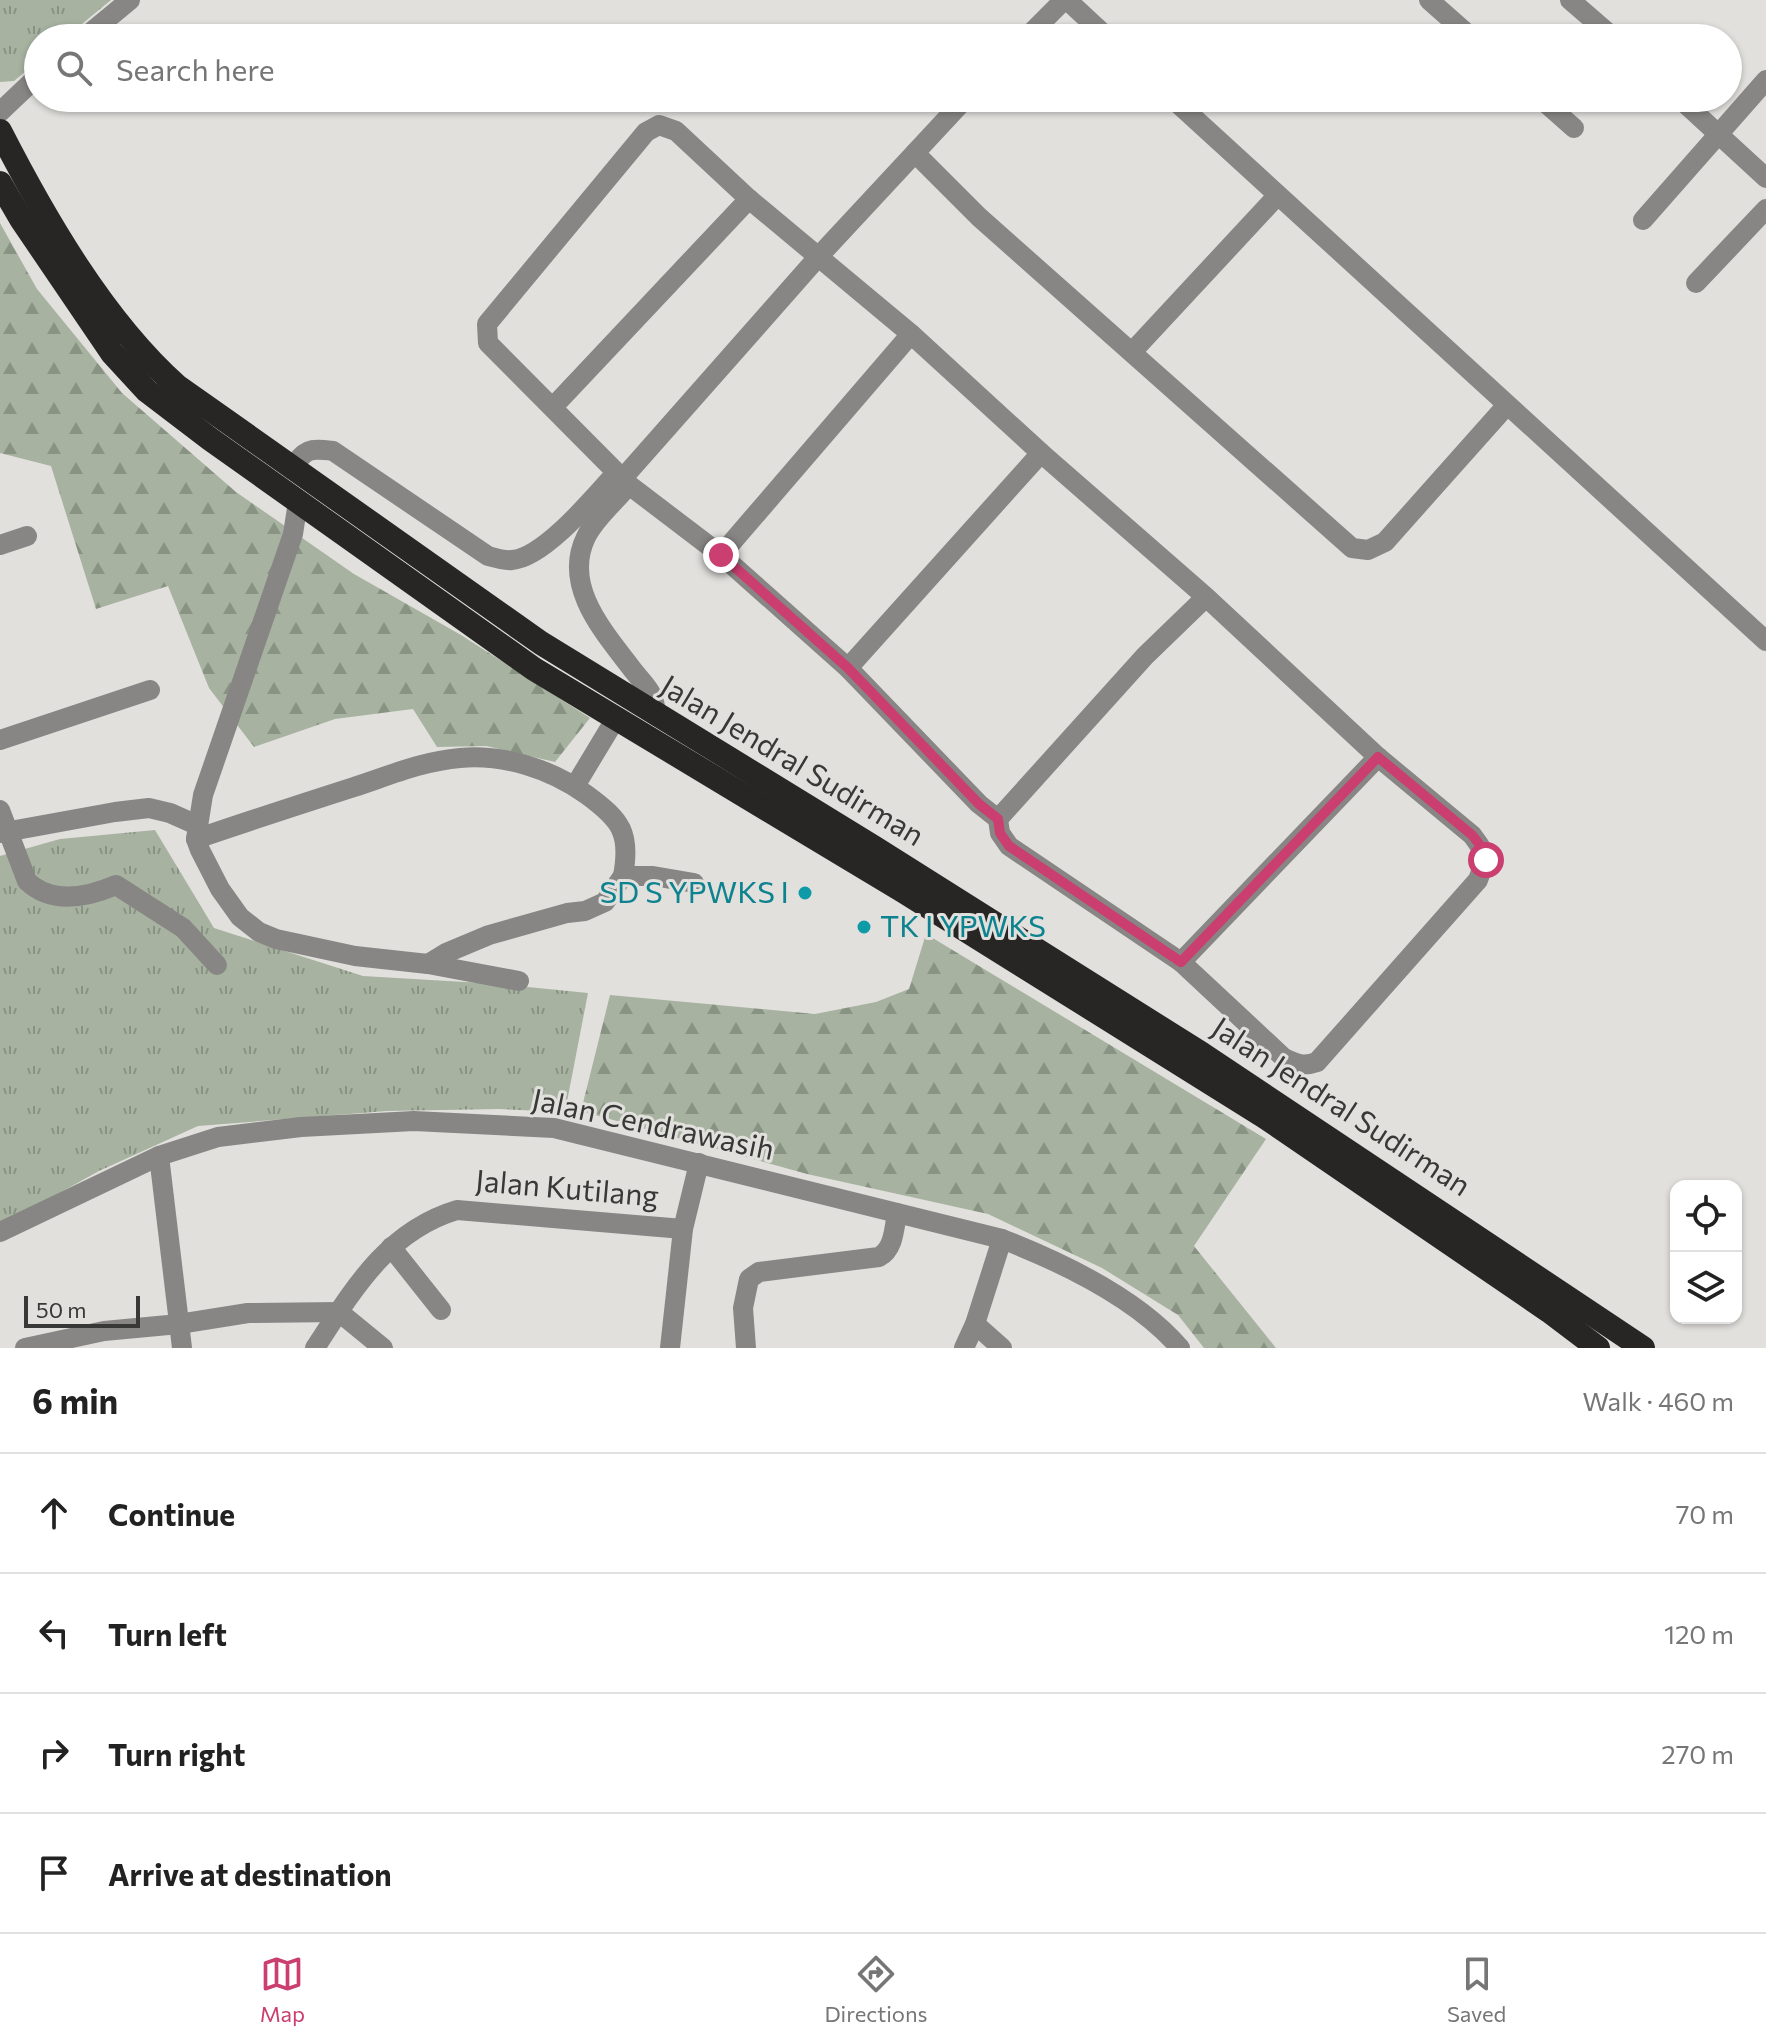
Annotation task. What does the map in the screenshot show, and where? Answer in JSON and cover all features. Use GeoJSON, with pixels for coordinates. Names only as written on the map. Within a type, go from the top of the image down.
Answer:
{"type":"FeatureCollection","features":[{"type":"Feature","properties":{"kind":"highway","name":"Jalan Jendral Sudirman"},"geometry":{"type":"LineString","coordinates":[[0,131],[31,189],[121,329],[149,361],[177,386],[541,643],[1202,1054],[1643,1348]]}},
{"type":"Feature","properties":{"kind":"highway","name":"Jalan Jendral Sudirman"},"geometry":{"type":"LineString","coordinates":[[0,183],[112,353],[147,391],[298,502],[534,669],[903,891],[1265,1117],[1549,1311],[1598,1348]]}},
{"type":"Feature","properties":{"kind":"street"},"geometry":{"type":"LineString","coordinates":[[101,24],[130,0]]}},
{"type":"Feature","properties":{"kind":"street"},"geometry":{"type":"LineString","coordinates":[[1041,24],[1066,0],[1093,24]]}},
{"type":"Feature","properties":{"kind":"street"},"geometry":{"type":"LineString","coordinates":[[1429,0],[1456,24]]}},
{"type":"Feature","properties":{"kind":"street"},"geometry":{"type":"LineString","coordinates":[[1570,0],[1598,24]]}},
{"type":"Feature","properties":{"kind":"street"},"geometry":{"type":"LineString","coordinates":[[1742,106],[1766,80]]}},
{"type":"Feature","properties":{"kind":"street"},"geometry":{"type":"LineString","coordinates":[[0,112],[24,89]]}},
{"type":"Feature","properties":{"kind":"street"},"geometry":{"type":"LineString","coordinates":[[656,716],[655,698],[594,618],[579,578],[579,562],[586,536],[623,479],[819,256],[953,112]]}},
{"type":"Feature","properties":{"kind":"street"},"geometry":{"type":"LineString","coordinates":[[1187,112],[1766,641]]}},
{"type":"Feature","properties":{"kind":"street"},"geometry":{"type":"LineString","coordinates":[[1556,112],[1574,128]]}},
{"type":"Feature","properties":{"kind":"street"},"geometry":{"type":"LineString","coordinates":[[1694,112],[1766,178]]}},
{"type":"Feature","properties":{"kind":"street"},"geometry":{"type":"LineString","coordinates":[[1643,220],[1736,112]]}},
{"type":"Feature","properties":{"kind":"street"},"geometry":{"type":"LineString","coordinates":[[659,125],[676,131],[749,199],[819,256],[1206,597],[1378,757],[1472,835],[1484,850],[1486,860],[1478,880],[1317,1062],[1300,1066],[1284,1058],[1181,962],[1009,846],[1000,833],[998,819],[979,804],[848,668],[721,555],[623,479],[486,338],[487,324],[646,132],[659,125]]}},
{"type":"Feature","properties":{"kind":"street"},"geometry":{"type":"LineString","coordinates":[[915,153],[979,217],[1352,548],[1368,550],[1385,542],[1507,405]]}},
{"type":"Feature","properties":{"kind":"street"},"geometry":{"type":"LineString","coordinates":[[1132,352],[1277,196]]}},
{"type":"Feature","properties":{"kind":"street"},"geometry":{"type":"LineString","coordinates":[[553,407],[749,199]]}},
{"type":"Feature","properties":{"kind":"street"},"geometry":{"type":"LineString","coordinates":[[1696,283],[1766,209]]}},
{"type":"Feature","properties":{"kind":"street"},"geometry":{"type":"LineString","coordinates":[[721,555],[911,334]]}},
{"type":"Feature","properties":{"kind":"street"},"geometry":{"type":"LineString","coordinates":[[291,469],[304,452],[315,449],[333,451],[488,556],[513,561],[538,550],[623,479]]}},
{"type":"Feature","properties":{"kind":"street"},"geometry":{"type":"LineString","coordinates":[[848,668],[1041,453]]}},
{"type":"Feature","properties":{"kind":"street"},"geometry":{"type":"LineString","coordinates":[[298,502],[293,534],[203,795],[197,832],[220,889],[240,917],[259,932],[276,939],[355,956],[428,964],[519,981]]}},
{"type":"Feature","properties":{"kind":"street"},"geometry":{"type":"LineString","coordinates":[[0,545],[27,536]]}},
{"type":"Feature","properties":{"kind":"street"},"geometry":{"type":"LineString","coordinates":[[998,819],[1145,656],[1206,597]]}},
{"type":"Feature","properties":{"kind":"street"},"geometry":{"type":"LineString","coordinates":[[0,740],[150,690]]}},
{"type":"Feature","properties":{"kind":"street"},"geometry":{"type":"LineString","coordinates":[[575,786],[616,718]]}},
{"type":"Feature","properties":{"kind":"street"},"geometry":{"type":"LineString","coordinates":[[1181,962],[1378,757]]}},
{"type":"Feature","properties":{"kind":"street"},"geometry":{"type":"LineString","coordinates":[[197,832],[420,765],[461,758],[517,761],[575,786],[611,812],[624,831],[627,853],[623,876],[605,902],[585,911],[567,913],[489,935],[428,964]]}},
{"type":"Feature","properties":{"kind":"street"},"geometry":{"type":"LineString","coordinates":[[3,832],[149,808],[170,813],[197,832]]}},
{"type":"Feature","properties":{"kind":"street"},"geometry":{"type":"LineString","coordinates":[[0,810],[3,832],[32,886],[65,898],[116,885],[183,928],[217,965]]}},
{"type":"Feature","properties":{"kind":"street"},"geometry":{"type":"LineString","coordinates":[[623,876],[653,876],[694,883]]}},
{"type":"Feature","properties":{"kind":"street","name":"Jalan Cendrawasih"},"geometry":{"type":"LineString","coordinates":[[0,1232],[159,1156],[218,1137],[301,1127],[414,1121],[554,1128],[1002,1239],[1028,1249],[1108,1291],[1140,1311],[1180,1348]]}},
{"type":"Feature","properties":{"kind":"street"},"geometry":{"type":"LineString","coordinates":[[159,1156],[182,1348]]}},
{"type":"Feature","properties":{"kind":"street"},"geometry":{"type":"LineString","coordinates":[[670,1348],[683,1229],[699,1163]]}},
{"type":"Feature","properties":{"kind":"street","name":"Jalan Kutilang"},"geometry":{"type":"LineString","coordinates":[[315,1348],[348,1296],[391,1247],[431,1218],[457,1210],[683,1229]]}},
{"type":"Feature","properties":{"kind":"street"},"geometry":{"type":"LineString","coordinates":[[746,1348],[743,1308],[749,1279],[759,1272],[879,1257],[888,1252],[891,1245],[897,1213]]}},
{"type":"Feature","properties":{"kind":"street"},"geometry":{"type":"LineString","coordinates":[[964,1348],[975,1324],[1002,1239]]}},
{"type":"Feature","properties":{"kind":"street"},"geometry":{"type":"LineString","coordinates":[[391,1247],[441,1310]]}},
{"type":"Feature","properties":{"kind":"street"},"geometry":{"type":"LineString","coordinates":[[25,1348],[104,1331],[248,1313],[339,1312],[383,1348]]}},
{"type":"Feature","properties":{"kind":"street"},"geometry":{"type":"LineString","coordinates":[[975,1324],[1002,1348]]}},
{"type":"Feature","properties":{"kind":"green space"},"geometry":{"type":"Polygon","coordinates":[[[0,0],[111,0],[82,24],[24,24],[24,73],[14,81],[0,82],[0,0]]]}},
{"type":"Feature","properties":{"kind":"green space"},"geometry":{"type":"Polygon","coordinates":[[[0,223],[37,289],[122,393],[236,492],[354,574],[461,635],[590,718],[555,762],[486,746],[437,747],[413,709],[335,719],[254,747],[209,688],[168,586],[96,609],[51,466],[0,453],[0,223]]]}},
{"type":"Feature","properties":{"kind":"green space"},"geometry":{"type":"Polygon","coordinates":[[[155,830],[214,928],[363,976],[588,993],[565,1112],[499,1109],[387,1111],[198,1126],[99,1171],[0,1226],[0,856],[60,839],[155,830]]]}},
{"type":"Feature","properties":{"kind":"green space"},"geometry":{"type":"Polygon","coordinates":[[[926,934],[1266,1139],[1194,1246],[1276,1348],[1204,1348],[1178,1315],[1102,1268],[988,1214],[807,1174],[581,1111],[610,995],[815,1014],[876,1002],[909,989],[926,934]]]}},
{"type":"Feature","properties":{"kind":"place","name":"SD S YPWKS I"},"geometry":{"type":"Point","coordinates":[805,893]}},
{"type":"Feature","properties":{"kind":"place","name":"TK I YPWKS"},"geometry":{"type":"Point","coordinates":[864,927]}},
{"type":"Feature","properties":{"kind":"route"},"geometry":{"type":"LineString","coordinates":[[721,555],[848,668],[979,804],[998,819],[1000,833],[1009,846],[1181,962],[1378,757],[1472,835],[1484,850],[1486,860]]}}]}
